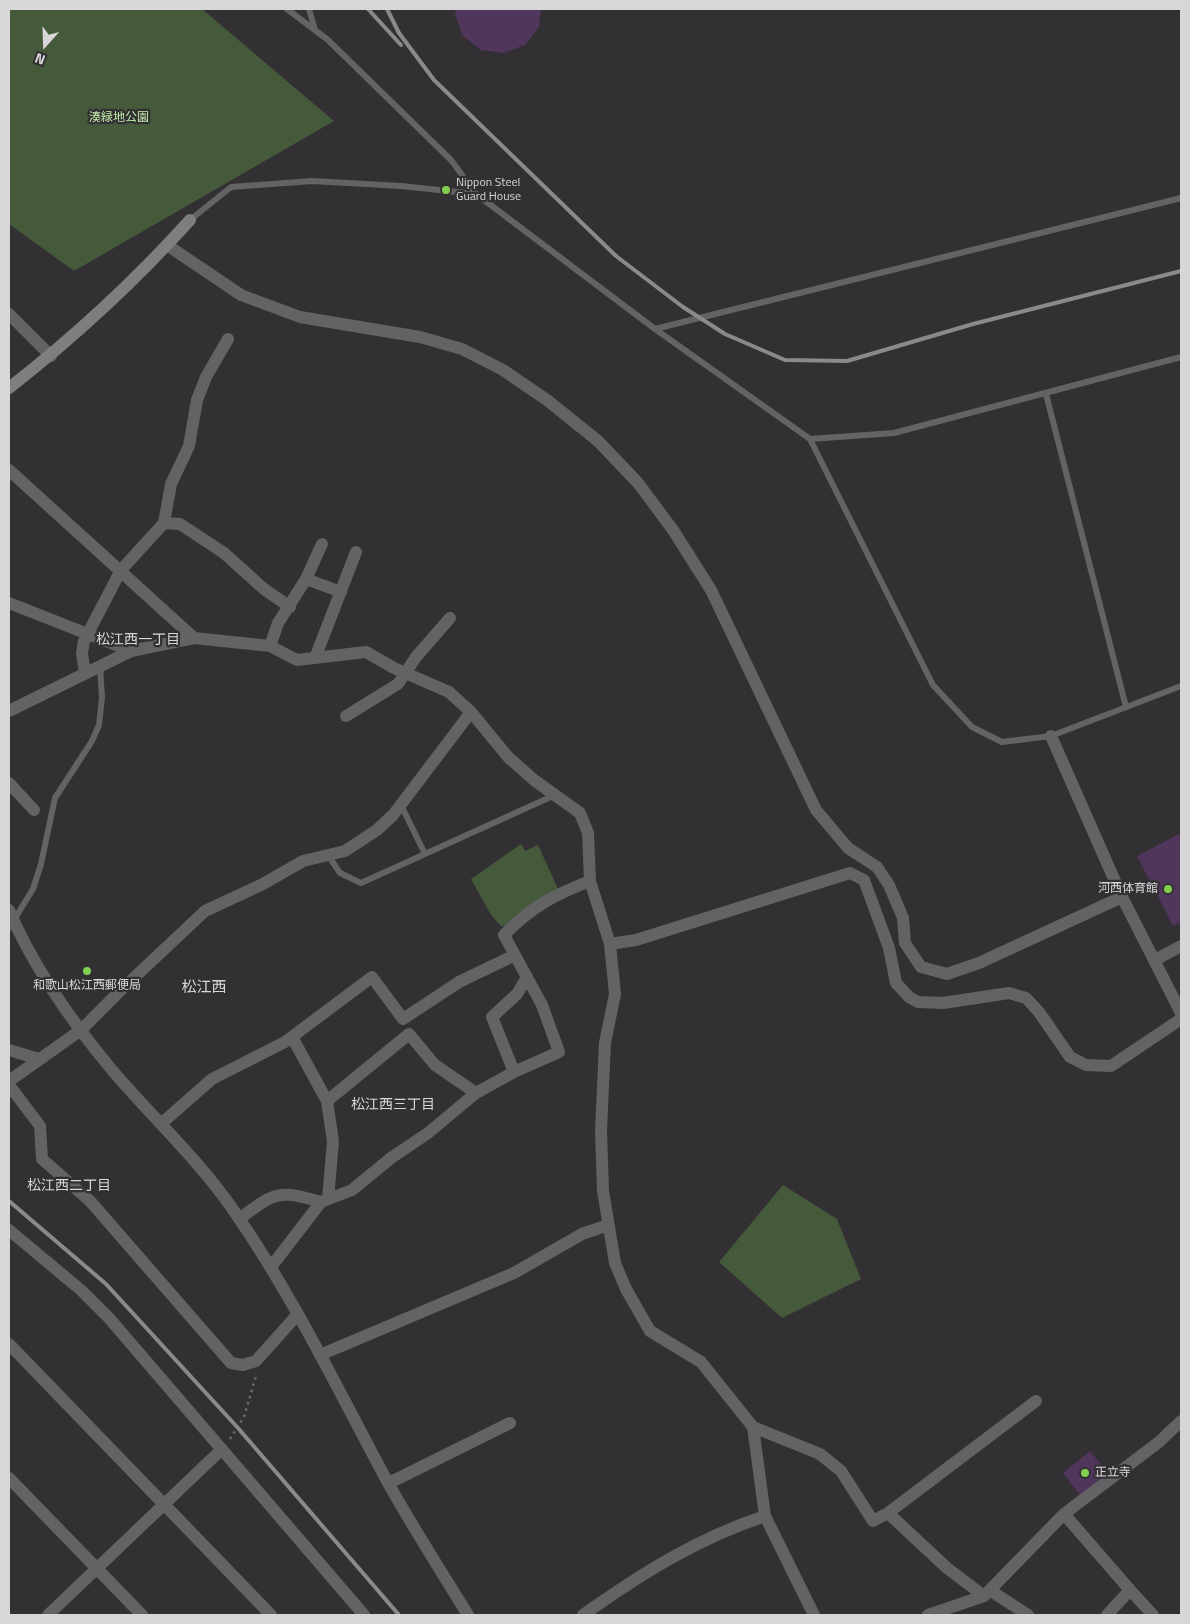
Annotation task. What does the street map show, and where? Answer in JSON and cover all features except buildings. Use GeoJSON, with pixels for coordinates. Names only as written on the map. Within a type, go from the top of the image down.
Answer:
{"type":"FeatureCollection","features":[{"type":"Feature","properties":{"kind":"street"},"geometry":{"type":"LineString","coordinates":[[9,388],[51,356],[167,245],[190,220]]}},
{"type":"Feature","properties":{"kind":"street"},"geometry":{"type":"LineString","coordinates":[[167,245],[242,294],[300,317],[420,337],[462,349],[503,370],[547,400],[598,440],[644,491],[673,530],[710,590],[816,810],[848,848],[877,867],[890,885],[903,918],[905,943],[922,967],[947,974],[978,963],[1122,897]]}},
{"type":"Feature","properties":{"kind":"street"},"geometry":{"type":"LineString","coordinates":[[9,314],[51,356]]}},
{"type":"Feature","properties":{"kind":"street"},"geometry":{"type":"LineString","coordinates":[[85,674],[82,653],[87,634],[121,570],[164,523],[171,484],[189,446],[197,400],[206,377],[228,339]]}},
{"type":"Feature","properties":{"kind":"street"},"geometry":{"type":"LineString","coordinates":[[9,470],[194,638]]}},
{"type":"Feature","properties":{"kind":"street"},"geometry":{"type":"LineString","coordinates":[[164,523],[180,524],[224,553],[264,589],[290,607]]}},
{"type":"Feature","properties":{"kind":"street"},"geometry":{"type":"LineString","coordinates":[[270,646],[278,622],[290,607],[306,579],[322,544]]}},
{"type":"Feature","properties":{"kind":"street"},"geometry":{"type":"LineString","coordinates":[[315,658],[356,552]]}},
{"type":"Feature","properties":{"kind":"street"},"geometry":{"type":"LineString","coordinates":[[306,579],[341,592]]}},
{"type":"Feature","properties":{"kind":"street"},"geometry":{"type":"LineString","coordinates":[[9,603],[131,651]]}},
{"type":"Feature","properties":{"kind":"street"},"geometry":{"type":"LineString","coordinates":[[346,716],[398,684],[416,657],[450,618]]}},
{"type":"Feature","properties":{"kind":"street"},"geometry":{"type":"LineString","coordinates":[[9,711],[131,651],[194,638],[270,646],[297,660],[366,652],[406,673],[449,692],[471,712],[508,757],[534,780],[580,813],[588,832],[590,881],[610,944],[614,994],[605,1043],[601,1131],[603,1191],[615,1263],[626,1289],[650,1331],[701,1362],[753,1428],[765,1516],[814,1615]]}},
{"type":"Feature","properties":{"kind":"street"},"geometry":{"type":"LineString","coordinates":[[9,1081],[81,1030],[122,988],[205,911],[263,884],[303,861],[344,851],[377,830],[401,805],[471,712]]}},
{"type":"Feature","properties":{"kind":"street"},"geometry":{"type":"LineString","coordinates":[[1051,736],[1122,897],[1181,1013]]}},
{"type":"Feature","properties":{"kind":"street"},"geometry":{"type":"LineString","coordinates":[[9,783],[34,810]]}},
{"type":"Feature","properties":{"kind":"street"},"geometry":{"type":"LineString","coordinates":[[610,944],[636,940],[850,873],[864,880],[889,948],[896,983],[909,997],[918,1002],[942,1003],[1009,992],[1026,998],[1039,1012],[1070,1057],[1086,1065],[1110,1066],[1181,1019]]}},
{"type":"Feature","properties":{"kind":"street"},"geometry":{"type":"LineString","coordinates":[[271,1267],[325,1200],[352,1190],[391,1158],[428,1133],[476,1093],[514,1072],[559,1052],[542,1005],[504,935],[519,919],[553,895],[590,881]]}},
{"type":"Feature","properties":{"kind":"street"},"geometry":{"type":"LineString","coordinates":[[10,920],[36,967],[81,1030],[113,1071],[162,1123],[239,1220],[271,1267],[389,1483],[468,1615]]}},
{"type":"Feature","properties":{"kind":"street"},"geometry":{"type":"LineString","coordinates":[[889,948],[905,943]]}},
{"type":"Feature","properties":{"kind":"street"},"geometry":{"type":"LineString","coordinates":[[1155,960],[1181,946]]}},
{"type":"Feature","properties":{"kind":"street"},"geometry":{"type":"LineString","coordinates":[[162,1123],[212,1079],[292,1037],[372,977],[403,1018],[459,982],[516,955]]}},
{"type":"Feature","properties":{"kind":"street"},"geometry":{"type":"LineString","coordinates":[[514,1072],[492,1017],[516,994],[527,977]]}},
{"type":"Feature","properties":{"kind":"street"},"geometry":{"type":"LineString","coordinates":[[327,1101],[409,1034],[435,1064],[476,1093]]}},
{"type":"Feature","properties":{"kind":"street"},"geometry":{"type":"LineString","coordinates":[[292,1037],[327,1101],[333,1141],[325,1200]]}},
{"type":"Feature","properties":{"kind":"street"},"geometry":{"type":"LineString","coordinates":[[9,1050],[39,1059]]}},
{"type":"Feature","properties":{"kind":"street"},"geometry":{"type":"LineString","coordinates":[[9,1085],[40,1126],[42,1159],[90,1201],[231,1363],[243,1365],[256,1361],[297,1315]]}},
{"type":"Feature","properties":{"kind":"street"},"geometry":{"type":"LineString","coordinates":[[239,1220],[271,1196],[295,1194],[325,1200]]}},
{"type":"Feature","properties":{"kind":"street"},"geometry":{"type":"LineString","coordinates":[[320,1355],[514,1273],[582,1234],[608,1225]]}},
{"type":"Feature","properties":{"kind":"street"},"geometry":{"type":"LineString","coordinates":[[9,1230],[82,1291],[109,1318],[364,1615]]}},
{"type":"Feature","properties":{"kind":"street"},"geometry":{"type":"LineString","coordinates":[[9,1344],[271,1615]]}},
{"type":"Feature","properties":{"kind":"street"},"geometry":{"type":"LineString","coordinates":[[753,1428],[820,1454],[841,1471],[873,1521],[888,1513],[1036,1400]]}},
{"type":"Feature","properties":{"kind":"street"},"geometry":{"type":"LineString","coordinates":[[928,1615],[988,1594],[1064,1514],[1159,1442],[1181,1421]]}},
{"type":"Feature","properties":{"kind":"street"},"geometry":{"type":"LineString","coordinates":[[389,1483],[510,1423]]}},
{"type":"Feature","properties":{"kind":"street"},"geometry":{"type":"LineString","coordinates":[[48,1615],[221,1450]]}},
{"type":"Feature","properties":{"kind":"street"},"geometry":{"type":"LineString","coordinates":[[9,1478],[142,1615]]}},
{"type":"Feature","properties":{"kind":"street"},"geometry":{"type":"LineString","coordinates":[[888,1513],[947,1568],[988,1594],[1028,1615]]}},
{"type":"Feature","properties":{"kind":"street"},"geometry":{"type":"LineString","coordinates":[[1064,1514],[1153,1615]]}},
{"type":"Feature","properties":{"kind":"street"},"geometry":{"type":"LineString","coordinates":[[583,1615],[646,1571],[727,1528],[765,1516]]}},
{"type":"Feature","properties":{"kind":"street"},"geometry":{"type":"LineString","coordinates":[[1107,1615],[1130,1590]]}},
{"type":"Feature","properties":{"kind":"lane"},"geometry":{"type":"LineString","coordinates":[[287,9],[328,40],[451,160],[476,194],[655,328],[810,438],[933,685],[972,727],[1002,742],[1051,736],[1181,686]]}},
{"type":"Feature","properties":{"kind":"lane"},"geometry":{"type":"LineString","coordinates":[[309,9],[314,30]]}},
{"type":"Feature","properties":{"kind":"lane"},"geometry":{"type":"LineString","coordinates":[[190,220],[231,186],[312,181],[401,186],[476,194]]}},
{"type":"Feature","properties":{"kind":"lane"},"geometry":{"type":"LineString","coordinates":[[655,328],[1181,198]]}},
{"type":"Feature","properties":{"kind":"lane"},"geometry":{"type":"LineString","coordinates":[[810,438],[894,433],[1181,357]]}},
{"type":"Feature","properties":{"kind":"lane"},"geometry":{"type":"LineString","coordinates":[[1046,394],[1126,707]]}},
{"type":"Feature","properties":{"kind":"lane"},"geometry":{"type":"LineString","coordinates":[[10,920],[33,889],[41,864],[55,798],[92,741],[99,725],[102,698],[100,666]]}},
{"type":"Feature","properties":{"kind":"lane"},"geometry":{"type":"LineString","coordinates":[[328,855],[340,873],[361,883],[556,794]]}},
{"type":"Feature","properties":{"kind":"lane"},"geometry":{"type":"LineString","coordinates":[[401,805],[425,854]]}},
{"type":"Feature","properties":{"kind":"path"},"geometry":{"type":"LineString","coordinates":[[221,1450],[244,1417],[256,1375],[256,1361]]}},
{"type":"Feature","properties":{"kind":"green space","name":"湊緑地公園"},"geometry":{"type":"Polygon","coordinates":[[[9,9],[202,9],[334,121],[74,271],[9,224],[9,9]]]}},
{"type":"Feature","properties":{"kind":"green space"},"geometry":{"type":"Polygon","coordinates":[[[521,844],[525,851],[538,845],[558,889],[507,926],[501,926],[491,915],[471,879],[521,844]]]}},
{"type":"Feature","properties":{"kind":"green space"},"geometry":{"type":"Polygon","coordinates":[[[783,1185],[837,1219],[861,1279],[782,1318],[719,1262],[783,1185]]]}},
{"type":"Feature","properties":{"kind":"railway"},"geometry":{"type":"LineString","coordinates":[[368,9],[401,45]]}},
{"type":"Feature","properties":{"kind":"railway"},"geometry":{"type":"LineString","coordinates":[[387,9],[399,33],[434,80],[616,256],[683,307],[725,334],[785,360],[847,361],[973,324],[1181,271]]}},
{"type":"Feature","properties":{"kind":"railway"},"geometry":{"type":"LineString","coordinates":[[9,1201],[106,1284],[238,1428],[399,1615]]}},
{"type":"Feature","properties":{"kind":"place","name":"Nippon Steel Guard House"},"geometry":{"type":"Point","coordinates":[446,190]}},
{"type":"Feature","properties":{"kind":"place","name":"河西体育館"},"geometry":{"type":"Point","coordinates":[1168,889]}},
{"type":"Feature","properties":{"kind":"place","name":"和歌山松江西郵便局"},"geometry":{"type":"Point","coordinates":[87,971]}},
{"type":"Feature","properties":{"kind":"place","name":"正立寺"},"geometry":{"type":"Point","coordinates":[1085,1473]}},
{"type":"Feature","properties":{"kind":"district","name":"松江西一丁目"},"geometry":{"type":"Point","coordinates":[138,641]}},
{"type":"Feature","properties":{"kind":"district","name":"松江西"},"geometry":{"type":"Point","coordinates":[204,988]}},
{"type":"Feature","properties":{"kind":"district","name":"松江西三丁目"},"geometry":{"type":"Point","coordinates":[393,1106]}},
{"type":"Feature","properties":{"kind":"district","name":"松江西二丁目"},"geometry":{"type":"Point","coordinates":[69,1187]}}]}
